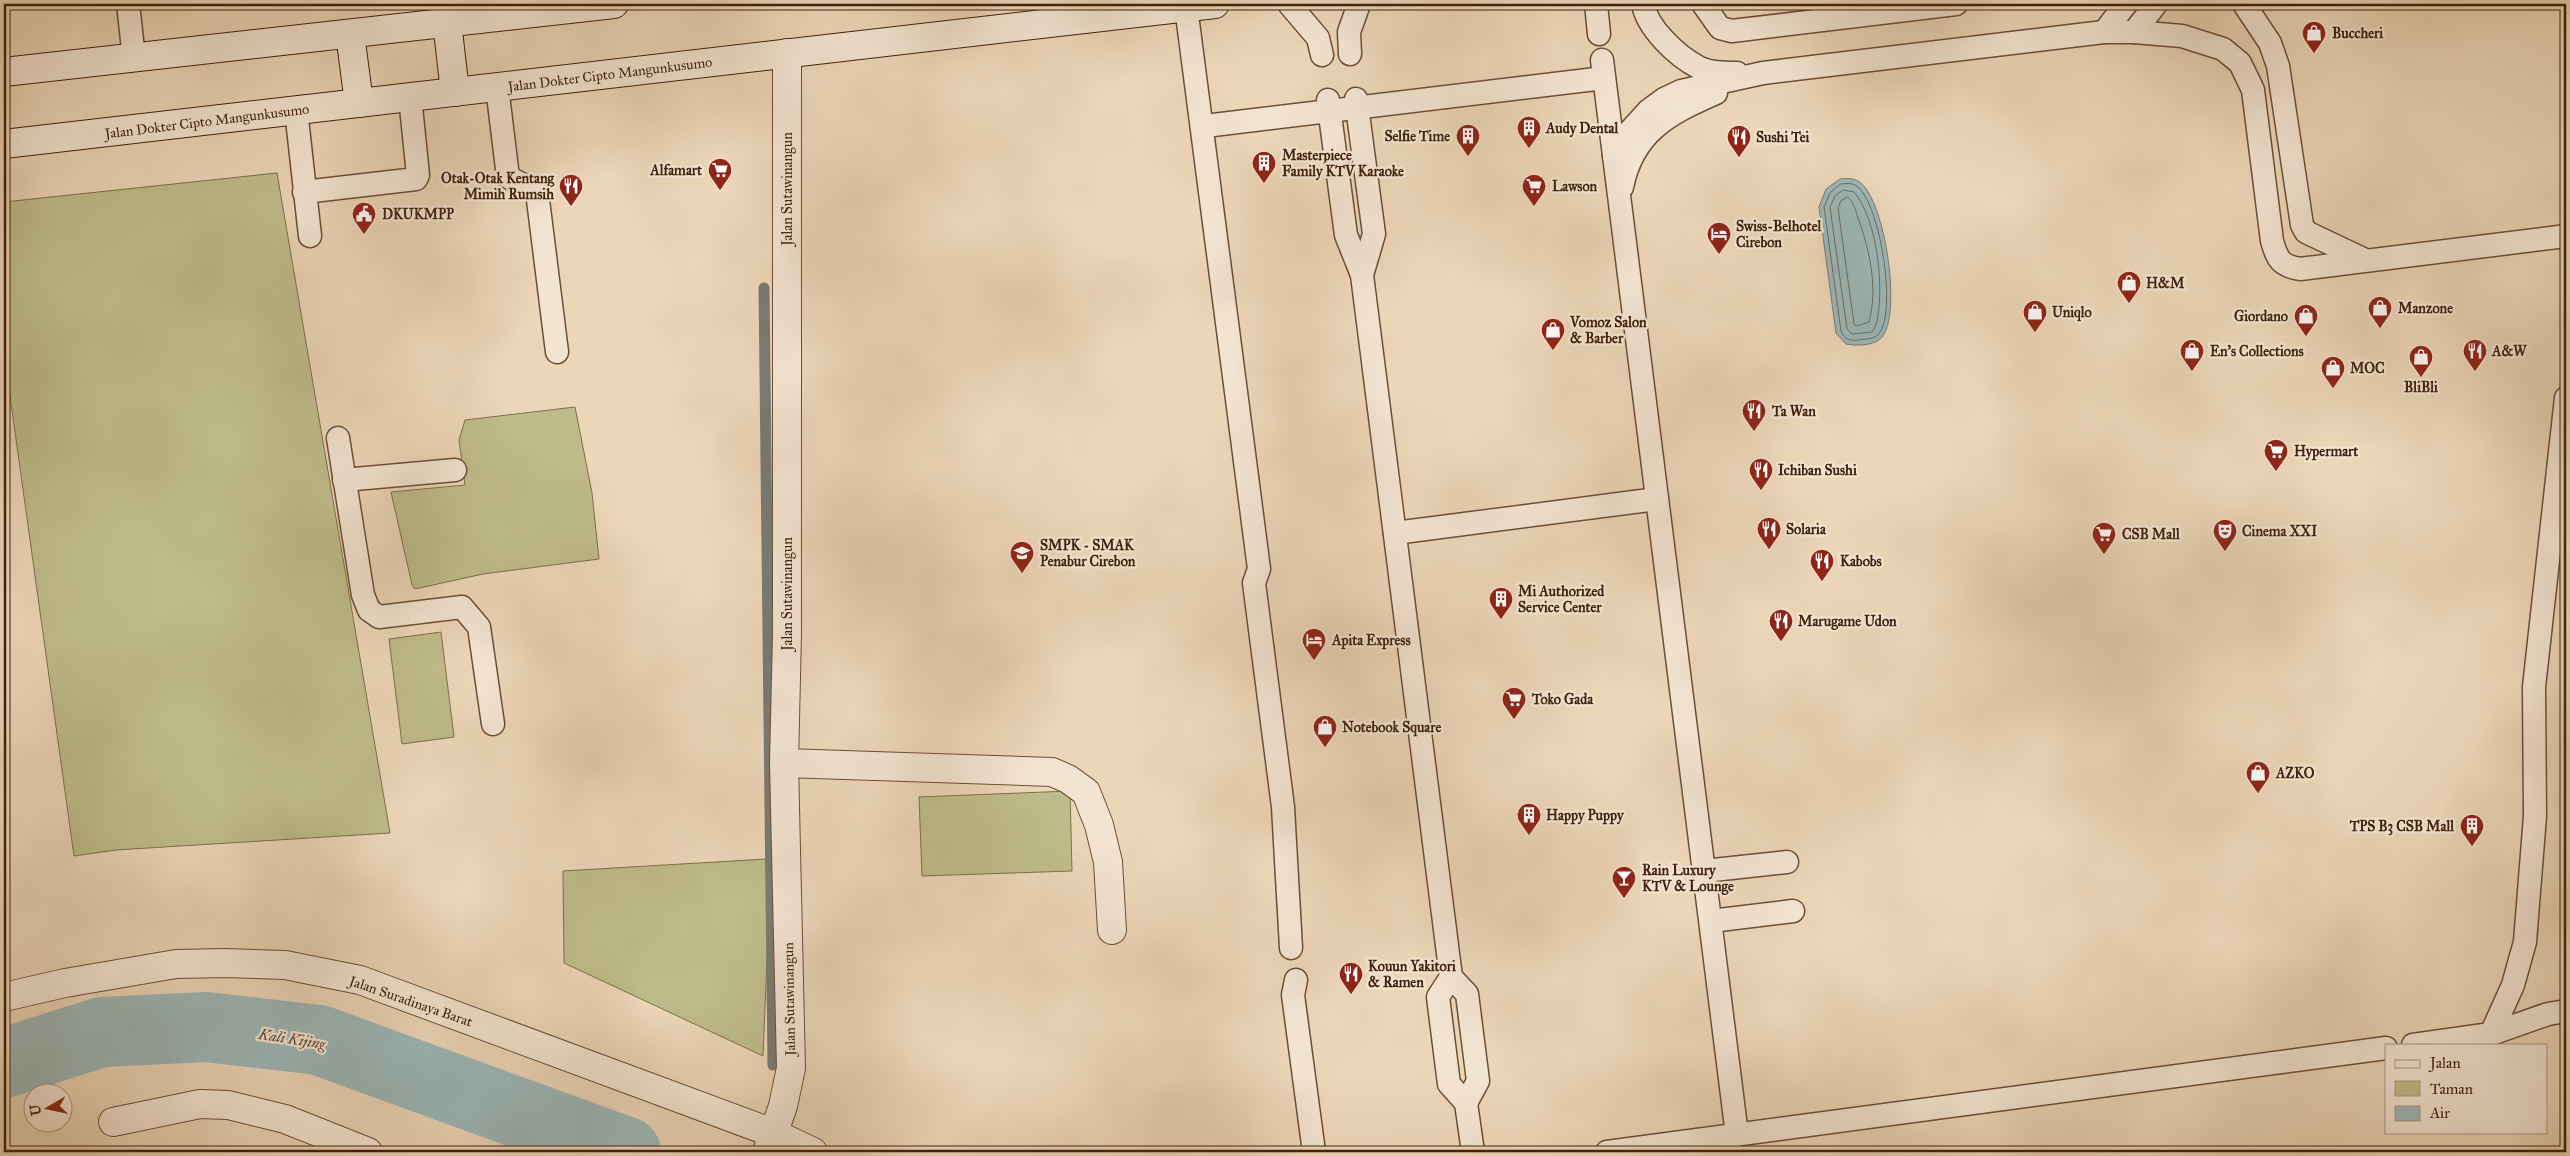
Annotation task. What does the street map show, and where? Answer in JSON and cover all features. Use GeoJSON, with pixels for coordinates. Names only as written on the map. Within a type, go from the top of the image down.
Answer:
{"type":"FeatureCollection","features":[{"type":"Feature","properties":{"kind":"street"},"geometry":{"type":"LineString","coordinates":[[4,72],[350,34],[550,7],[614,4]]}},
{"type":"Feature","properties":{"kind":"street","name":"Jalan Dokter Cipto Mangunkusumo"},"geometry":{"type":"LineString","coordinates":[[4,144],[1215,4]]}},
{"type":"Feature","properties":{"kind":"street"},"geometry":{"type":"LineString","coordinates":[[447,22],[455,92]]}},
{"type":"Feature","properties":{"kind":"street"},"geometry":{"type":"LineString","coordinates":[[350,34],[359,103]]}},
{"type":"Feature","properties":{"kind":"street","name":"Jalan Sutawinangun"},"geometry":{"type":"LineString","coordinates":[[770,1142],[783,1106],[790,1068],[784,763],[787,634],[787,53]]}},
{"type":"Feature","properties":{"kind":"street"},"geometry":{"type":"LineString","coordinates":[[784,763],[1052,772],[1068,779],[1086,792],[1098,825],[1108,862],[1112,930]]}},
{"type":"Feature","properties":{"kind":"street","name":"Jalan Suradinaya Barat"},"geometry":{"type":"LineString","coordinates":[[4,997],[65,983],[176,964],[285,965],[360,980],[770,1142],[813,1152]]}},
{"type":"Feature","properties":{"kind":"street"},"geometry":{"type":"LineString","coordinates":[[113,1122],[200,1104],[228,1105],[285,1119],[368,1152]]}},
{"type":"Feature","properties":{"kind":"lane"},"geometry":{"type":"LineString","coordinates":[[128,4],[134,58]]}},
{"type":"Feature","properties":{"kind":"lane"},"geometry":{"type":"LineString","coordinates":[[1289,4],[1318,38],[1322,56]]}},
{"type":"Feature","properties":{"kind":"lane"},"geometry":{"type":"LineString","coordinates":[[1350,54],[1349,32],[1359,4]]}},
{"type":"Feature","properties":{"kind":"lane"},"geometry":{"type":"LineString","coordinates":[[1596,4],[1600,34]]}},
{"type":"Feature","properties":{"kind":"lane"},"geometry":{"type":"LineString","coordinates":[[1642,4],[1646,15],[1658,32],[1679,53],[1699,67],[1715,72],[1763,73]]}},
{"type":"Feature","properties":{"kind":"lane"},"geometry":{"type":"LineString","coordinates":[[1707,10],[1720,28],[1732,30],[1956,4]]}},
{"type":"Feature","properties":{"kind":"lane"},"geometry":{"type":"LineString","coordinates":[[2104,32],[2126,4]]}},
{"type":"Feature","properties":{"kind":"lane"},"geometry":{"type":"LineString","coordinates":[[2134,32],[2156,4]]}},
{"type":"Feature","properties":{"kind":"lane"},"geometry":{"type":"LineString","coordinates":[[2244,4],[2270,43],[2278,66],[2302,225],[2306,232],[2365,260]]}},
{"type":"Feature","properties":{"kind":"lane"},"geometry":{"type":"LineString","coordinates":[[1186,7],[1259,570],[1254,583],[1283,808],[1291,948]]}},
{"type":"Feature","properties":{"kind":"lane"},"geometry":{"type":"LineString","coordinates":[[1614,156],[1620,142],[1634,126],[1664,99],[1681,91],[1763,73],[2104,32],[2134,32],[2182,36],[2206,43],[2232,55],[2244,69],[2253,90],[2272,241],[2276,257],[2286,266],[2300,269],[2566,236]]}},
{"type":"Feature","properties":{"kind":"lane"},"geometry":{"type":"LineString","coordinates":[[1213,125],[1329,105],[1356,103],[1603,69],[1737,1135]]}},
{"type":"Feature","properties":{"kind":"lane"},"geometry":{"type":"LineString","coordinates":[[1619,199],[1626,167],[1634,151],[1658,123],[1688,106],[1763,73]]}},
{"type":"Feature","properties":{"kind":"lane"},"geometry":{"type":"LineString","coordinates":[[497,87],[508,177],[538,192],[557,352]]}},
{"type":"Feature","properties":{"kind":"lane"},"geometry":{"type":"LineString","coordinates":[[304,192],[416,179],[418,175],[410,97]]}},
{"type":"Feature","properties":{"kind":"lane"},"geometry":{"type":"LineString","coordinates":[[1356,103],[1374,234],[1362,275]]}},
{"type":"Feature","properties":{"kind":"lane"},"geometry":{"type":"LineString","coordinates":[[1329,105],[1346,235],[1362,275],[1451,977],[1438,997],[1449,1084],[1466,1103],[1472,1152]]}},
{"type":"Feature","properties":{"kind":"lane"},"geometry":{"type":"LineString","coordinates":[[296,110],[310,236]]}},
{"type":"Feature","properties":{"kind":"lane"},"geometry":{"type":"LineString","coordinates":[[2491,1034],[2513,984],[2524,942],[2535,816],[2534,687],[2566,398]]}},
{"type":"Feature","properties":{"kind":"lane"},"geometry":{"type":"LineString","coordinates":[[338,438],[363,595],[369,610],[379,617],[453,608],[462,608],[467,612],[480,627],[493,724]]}},
{"type":"Feature","properties":{"kind":"lane"},"geometry":{"type":"LineString","coordinates":[[344,480],[455,470]]}},
{"type":"Feature","properties":{"kind":"lane"},"geometry":{"type":"LineString","coordinates":[[1395,533],[1657,499]]}},
{"type":"Feature","properties":{"kind":"lane"},"geometry":{"type":"LineString","coordinates":[[1704,872],[1788,862]]}},
{"type":"Feature","properties":{"kind":"lane"},"geometry":{"type":"LineString","coordinates":[[1710,921],[1793,911]]}},
{"type":"Feature","properties":{"kind":"lane"},"geometry":{"type":"LineString","coordinates":[[1296,980],[1293,995],[1297,1061],[1314,1152]]}},
{"type":"Feature","properties":{"kind":"lane"},"geometry":{"type":"LineString","coordinates":[[2420,1044],[2491,1034],[2548,1014],[2566,1011]]}},
{"type":"Feature","properties":{"kind":"lane"},"geometry":{"type":"LineString","coordinates":[[1607,1152],[2385,1048]]}},
{"type":"Feature","properties":{"kind":"green space"},"geometry":{"type":"Polygon","coordinates":[[[277,173],[390,833],[116,850],[74,856],[4,353],[4,202],[277,173]]]}},
{"type":"Feature","properties":{"kind":"green space"},"geometry":{"type":"Polygon","coordinates":[[[575,407],[592,493],[599,559],[483,574],[415,589],[412,585],[391,492],[465,485],[459,440],[465,420],[575,407]]]}},
{"type":"Feature","properties":{"kind":"green space"},"geometry":{"type":"Polygon","coordinates":[[[441,632],[454,737],[402,744],[389,639],[441,632]]]}},
{"type":"Feature","properties":{"kind":"green space"},"geometry":{"type":"Polygon","coordinates":[[[1070,791],[1072,871],[922,876],[919,797],[1070,791]]]}},
{"type":"Feature","properties":{"kind":"green space"},"geometry":{"type":"Polygon","coordinates":[[[766,859],[768,937],[763,1056],[564,963],[563,871],[766,859]]]}},
{"type":"Feature","properties":{"kind":"water"},"geometry":{"type":"Polygon","coordinates":[[[1840,179],[1859,181],[1870,194],[1877,212],[1888,258],[1891,306],[1888,324],[1879,340],[1865,345],[1846,344],[1836,333],[1819,207],[1826,189],[1840,179]]]}},
{"type":"Feature","properties":{"kind":"waterway"},"geometry":{"type":"LineString","coordinates":[[764,288],[773,1065]]}},
{"type":"Feature","properties":{"kind":"waterway","name":"Kali Kijing"},"geometry":{"type":"LineString","coordinates":[[4,1063],[102,1032],[206,1027],[319,1040],[626,1152]]}},
{"type":"Feature","properties":{"kind":"place","name":"Buccheri"},"geometry":{"type":"Point","coordinates":[2314,54]}},
{"type":"Feature","properties":{"kind":"place","name":"Audy Dental"},"geometry":{"type":"Point","coordinates":[1529,149]}},
{"type":"Feature","properties":{"kind":"place","name":"Selfie Time"},"geometry":{"type":"Point","coordinates":[1468,157]}},
{"type":"Feature","properties":{"kind":"place","name":"Sushi Tei"},"geometry":{"type":"Point","coordinates":[1739,158]}},
{"type":"Feature","properties":{"kind":"place","name":"Masterpiece Family KTV Karaoke"},"geometry":{"type":"Point","coordinates":[1264,184]}},
{"type":"Feature","properties":{"kind":"place","name":"Alfamart"},"geometry":{"type":"Point","coordinates":[720,191]}},
{"type":"Feature","properties":{"kind":"place","name":"Otak-Otak Kentang Mimih Rumsih"},"geometry":{"type":"Point","coordinates":[571,207]}},
{"type":"Feature","properties":{"kind":"place","name":"Lawson"},"geometry":{"type":"Point","coordinates":[1534,207]}},
{"type":"Feature","properties":{"kind":"place","name":"DKUKMPP"},"geometry":{"type":"Point","coordinates":[364,235]}},
{"type":"Feature","properties":{"kind":"place","name":"Swiss-Belhotel Cirebon"},"geometry":{"type":"Point","coordinates":[1719,255]}},
{"type":"Feature","properties":{"kind":"place","name":"H&M"},"geometry":{"type":"Point","coordinates":[2129,304]}},
{"type":"Feature","properties":{"kind":"place","name":"Manzone"},"geometry":{"type":"Point","coordinates":[2380,329]}},
{"type":"Feature","properties":{"kind":"place","name":"Uniqlo"},"geometry":{"type":"Point","coordinates":[2035,333]}},
{"type":"Feature","properties":{"kind":"place","name":"Giordano"},"geometry":{"type":"Point","coordinates":[2306,337]}},
{"type":"Feature","properties":{"kind":"place","name":"Vomoz Salon & Barber"},"geometry":{"type":"Point","coordinates":[1553,351]}},
{"type":"Feature","properties":{"kind":"place","name":"En's Collections"},"geometry":{"type":"Point","coordinates":[2192,372]}},
{"type":"Feature","properties":{"kind":"place","name":"A&W"},"geometry":{"type":"Point","coordinates":[2475,372]}},
{"type":"Feature","properties":{"kind":"place","name":"BliBli"},"geometry":{"type":"Point","coordinates":[2421,378]}},
{"type":"Feature","properties":{"kind":"place","name":"MOC"},"geometry":{"type":"Point","coordinates":[2333,389]}},
{"type":"Feature","properties":{"kind":"place","name":"Ta Wan"},"geometry":{"type":"Point","coordinates":[1754,432]}},
{"type":"Feature","properties":{"kind":"place","name":"Hypermart"},"geometry":{"type":"Point","coordinates":[2276,472]}},
{"type":"Feature","properties":{"kind":"place","name":"Ichiban Sushi"},"geometry":{"type":"Point","coordinates":[1761,491]}},
{"type":"Feature","properties":{"kind":"place","name":"Solaria"},"geometry":{"type":"Point","coordinates":[1769,550]}},
{"type":"Feature","properties":{"kind":"place","name":"Cinema XXI"},"geometry":{"type":"Point","coordinates":[2225,552]}},
{"type":"Feature","properties":{"kind":"place","name":"CSB Mall"},"geometry":{"type":"Point","coordinates":[2104,555]}},
{"type":"Feature","properties":{"kind":"place","name":"SMPK - SMAK Penabur Cirebon"},"geometry":{"type":"Point","coordinates":[1022,574]}},
{"type":"Feature","properties":{"kind":"place","name":"Kabobs"},"geometry":{"type":"Point","coordinates":[1822,582]}},
{"type":"Feature","properties":{"kind":"place","name":"Mi Authorized Service Center"},"geometry":{"type":"Point","coordinates":[1501,620]}},
{"type":"Feature","properties":{"kind":"place","name":"Marugame Udon"},"geometry":{"type":"Point","coordinates":[1781,642]}},
{"type":"Feature","properties":{"kind":"place","name":"Apita Express"},"geometry":{"type":"Point","coordinates":[1314,661]}},
{"type":"Feature","properties":{"kind":"place","name":"Toko Gada"},"geometry":{"type":"Point","coordinates":[1514,720]}},
{"type":"Feature","properties":{"kind":"place","name":"Notebook Square"},"geometry":{"type":"Point","coordinates":[1325,748]}},
{"type":"Feature","properties":{"kind":"place","name":"AZKO"},"geometry":{"type":"Point","coordinates":[2258,794]}},
{"type":"Feature","properties":{"kind":"place","name":"Happy Puppy"},"geometry":{"type":"Point","coordinates":[1529,836]}},
{"type":"Feature","properties":{"kind":"place","name":"TPS B3 CSB Mall"},"geometry":{"type":"Point","coordinates":[2472,847]}},
{"type":"Feature","properties":{"kind":"place","name":"Rain Luxury KTV & Lounge"},"geometry":{"type":"Point","coordinates":[1624,899]}},
{"type":"Feature","properties":{"kind":"place","name":"Kouun Yakitori & Ramen"},"geometry":{"type":"Point","coordinates":[1351,995]}}]}
